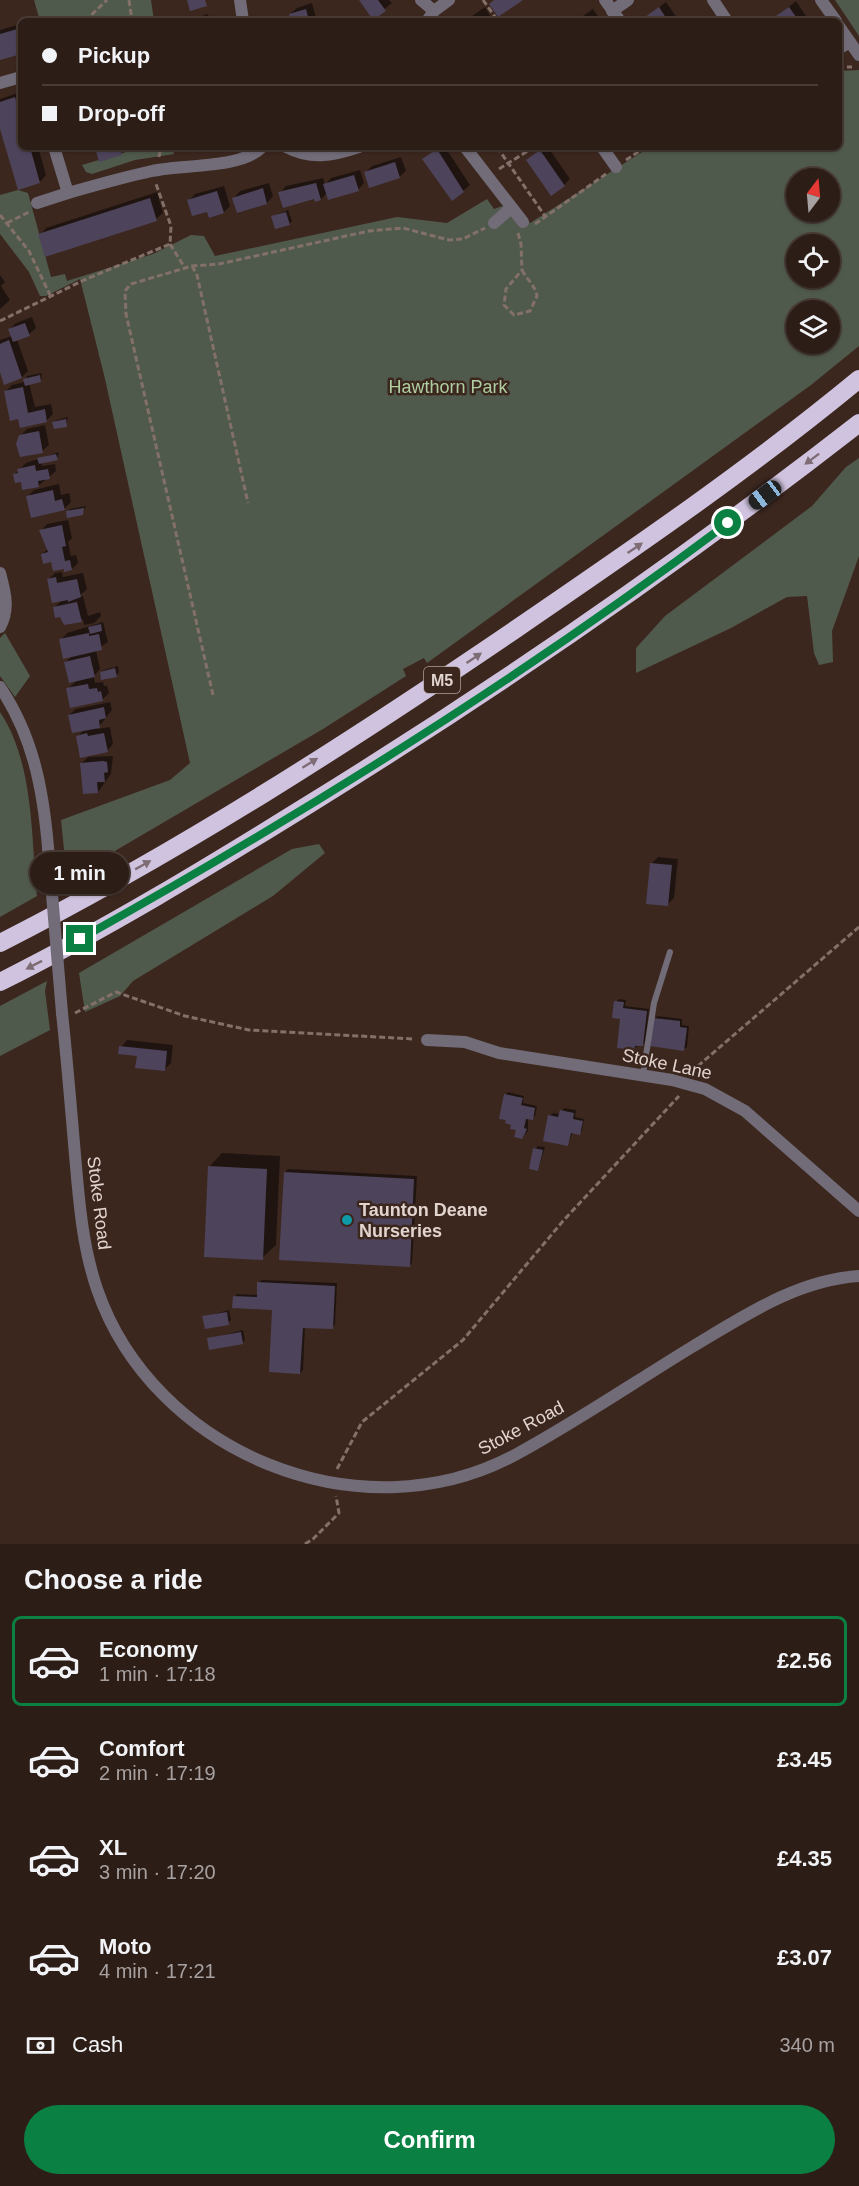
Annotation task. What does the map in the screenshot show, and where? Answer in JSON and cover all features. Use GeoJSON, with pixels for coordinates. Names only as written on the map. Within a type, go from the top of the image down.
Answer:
{"type":"FeatureCollection","features":[{"type":"Feature","properties":{"kind":"highway","name":"M5"},"geometry":{"type":"LineString","coordinates":[[0,944],[179,844],[428,689],[649,538],[859,379]]}},
{"type":"Feature","properties":{"kind":"highway","name":"M5"},"geometry":{"type":"LineString","coordinates":[[0,982],[199,873],[447,719],[673,565],[859,423]]}},
{"type":"Feature","properties":{"kind":"street"},"geometry":{"type":"LineString","coordinates":[[240,0],[243,18]]}},
{"type":"Feature","properties":{"kind":"street"},"geometry":{"type":"LineString","coordinates":[[421,0],[430,16],[449,0]]}},
{"type":"Feature","properties":{"kind":"street"},"geometry":{"type":"LineString","coordinates":[[605,0],[616,16],[628,0]]}},
{"type":"Feature","properties":{"kind":"street"},"geometry":{"type":"LineString","coordinates":[[712,0],[725,18]]}},
{"type":"Feature","properties":{"kind":"street"},"geometry":{"type":"LineString","coordinates":[[821,0],[834,18]]}},
{"type":"Feature","properties":{"kind":"street"},"geometry":{"type":"LineString","coordinates":[[842,31],[859,55]]}},
{"type":"Feature","properties":{"kind":"street"},"geometry":{"type":"LineString","coordinates":[[842,47],[850,42]]}},
{"type":"Feature","properties":{"kind":"street"},"geometry":{"type":"LineString","coordinates":[[0,83],[18,78]]}},
{"type":"Feature","properties":{"kind":"street"},"geometry":{"type":"LineString","coordinates":[[55,150],[68,193]]}},
{"type":"Feature","properties":{"kind":"street"},"geometry":{"type":"LineString","coordinates":[[37,203],[155,170],[239,160],[254,155],[259,150]]}},
{"type":"Feature","properties":{"kind":"street"},"geometry":{"type":"LineString","coordinates":[[294,150],[313,157],[349,150]]}},
{"type":"Feature","properties":{"kind":"street"},"geometry":{"type":"LineString","coordinates":[[467,150],[523,222]]}},
{"type":"Feature","properties":{"kind":"street"},"geometry":{"type":"LineString","coordinates":[[604,150],[615,167]]}},
{"type":"Feature","properties":{"kind":"street"},"geometry":{"type":"LineString","coordinates":[[494,223],[512,208]]}},
{"type":"Feature","properties":{"kind":"street"},"geometry":{"type":"LineString","coordinates":[[0,573],[6,607],[5,618],[0,627]]}},
{"type":"Feature","properties":{"kind":"street","name":"Stoke Road"},"geometry":{"type":"LineString","coordinates":[[0,687],[12,705],[29,740],[42,801],[48,847],[81,1229],[96,1288],[119,1337],[167,1399],[210,1436],[254,1460],[312,1478],[369,1486],[407,1485],[444,1480],[483,1470],[538,1442],[748,1313],[814,1285],[840,1277],[859,1276]]}},
{"type":"Feature","properties":{"kind":"street","name":"Stoke Lane"},"geometry":{"type":"LineString","coordinates":[[427,1040],[465,1042],[500,1053],[642,1076],[705,1089],[745,1111],[859,1211]]}},
{"type":"Feature","properties":{"kind":"lane"},"geometry":{"type":"LineString","coordinates":[[642,1076],[654,1003],[670,952]]}},
{"type":"Feature","properties":{"kind":"path"},"geometry":{"type":"LineString","coordinates":[[89,18],[107,0]]}},
{"type":"Feature","properties":{"kind":"path"},"geometry":{"type":"LineString","coordinates":[[129,0],[132,18]]}},
{"type":"Feature","properties":{"kind":"path"},"geometry":{"type":"LineString","coordinates":[[483,0],[496,18]]}},
{"type":"Feature","properties":{"kind":"path"},"geometry":{"type":"LineString","coordinates":[[842,67],[858,67]]}},
{"type":"Feature","properties":{"kind":"path"},"geometry":{"type":"LineString","coordinates":[[160,150],[155,170],[155,182],[171,226],[170,244],[184,268]]}},
{"type":"Feature","properties":{"kind":"path"},"geometry":{"type":"LineString","coordinates":[[499,150],[545,216]]}},
{"type":"Feature","properties":{"kind":"path"},"geometry":{"type":"LineString","coordinates":[[488,176],[529,150]]}},
{"type":"Feature","properties":{"kind":"path"},"geometry":{"type":"LineString","coordinates":[[522,270],[504,294],[504,305],[514,315],[530,311],[537,296],[535,287],[527,281],[522,270],[521,244],[517,233],[523,222],[530,227],[641,150]]}},
{"type":"Feature","properties":{"kind":"path"},"geometry":{"type":"LineString","coordinates":[[7,223],[27,214],[37,203]]}},
{"type":"Feature","properties":{"kind":"path"},"geometry":{"type":"LineString","coordinates":[[0,215],[29,250],[51,297]]}},
{"type":"Feature","properties":{"kind":"path"},"geometry":{"type":"LineString","coordinates":[[213,695],[124,301],[126,291],[131,284],[192,266],[219,264],[388,228],[403,228],[449,240],[463,239],[494,223]]}},
{"type":"Feature","properties":{"kind":"path"},"geometry":{"type":"LineString","coordinates":[[0,321],[170,244]]}},
{"type":"Feature","properties":{"kind":"path"},"geometry":{"type":"LineString","coordinates":[[192,266],[197,275],[248,503]]}},
{"type":"Feature","properties":{"kind":"path"},"geometry":{"type":"LineString","coordinates":[[305,1544],[339,1513],[334,1482],[338,1466],[363,1422],[463,1340],[563,1221],[681,1093],[688,1074],[859,927]]}},
{"type":"Feature","properties":{"kind":"path"},"geometry":{"type":"LineString","coordinates":[[62,1016],[116,992],[185,1016],[249,1030],[427,1040]]}},
{"type":"Feature","properties":{"kind":"green space"},"geometry":{"type":"Polygon","coordinates":[[[34,0],[151,0],[154,18],[39,18],[34,0]]]}},
{"type":"Feature","properties":{"kind":"green space"},"geometry":{"type":"Polygon","coordinates":[[[835,0],[859,0],[859,36],[835,0]]]}},
{"type":"Feature","properties":{"kind":"green space","name":"Hawthorn Park"},"geometry":{"type":"Polygon","coordinates":[[[859,70],[859,346],[811,385],[427,663],[424,658],[403,669],[406,676],[323,729],[67,879],[61,820],[170,780],[190,763],[105,379],[80,279],[46,296],[40,296],[29,272],[0,234],[0,195],[18,190],[28,193],[51,277],[65,274],[67,281],[153,254],[191,235],[204,236],[215,256],[397,217],[447,223],[487,199],[494,209],[514,202],[530,223],[645,150],[842,150],[842,71],[859,70]]]}},
{"type":"Feature","properties":{"kind":"green space"},"geometry":{"type":"Polygon","coordinates":[[[133,150],[173,150],[174,154],[135,160],[92,174],[86,172],[82,165],[133,150]]]}},
{"type":"Feature","properties":{"kind":"green space"},"geometry":{"type":"Polygon","coordinates":[[[859,458],[859,556],[832,631],[833,662],[819,665],[814,653],[807,596],[787,597],[731,628],[636,673],[636,648],[665,616],[812,506],[846,467],[859,458]]]}},
{"type":"Feature","properties":{"kind":"green space"},"geometry":{"type":"Polygon","coordinates":[[[5,633],[30,676],[15,697],[0,676],[0,638],[5,633]]]}},
{"type":"Feature","properties":{"kind":"green space"},"geometry":{"type":"Polygon","coordinates":[[[0,712],[11,732],[25,777],[32,825],[37,896],[0,917],[0,712]]]}},
{"type":"Feature","properties":{"kind":"green space"},"geometry":{"type":"Polygon","coordinates":[[[319,844],[325,853],[273,896],[133,981],[120,996],[85,1012],[79,973],[292,849],[319,844]]]}},
{"type":"Feature","properties":{"kind":"green space"},"geometry":{"type":"Polygon","coordinates":[[[47,981],[45,991],[50,1030],[0,1056],[0,1006],[47,981]]]}},
{"type":"Feature","properties":{"kind":"building"},"geometry":{"type":"Polygon","coordinates":[[[187,0],[205,0],[207,6],[190,11],[187,0]]]}},
{"type":"Feature","properties":{"kind":"building"},"geometry":{"type":"Polygon","coordinates":[[[359,0],[378,0],[386,11],[376,18],[372,18],[359,0]]]}},
{"type":"Feature","properties":{"kind":"building"},"geometry":{"type":"Polygon","coordinates":[[[494,0],[523,0],[498,17],[489,4],[494,0]]]}},
{"type":"Feature","properties":{"kind":"building"},"geometry":{"type":"Polygon","coordinates":[[[659,7],[666,18],[646,18],[659,7]]]}},
{"type":"Feature","properties":{"kind":"building"},"geometry":{"type":"Polygon","coordinates":[[[789,7],[797,18],[773,18],[789,7]]]}},
{"type":"Feature","properties":{"kind":"building"},"geometry":{"type":"Polygon","coordinates":[[[306,9],[308,18],[290,18],[289,14],[306,9]]]}},
{"type":"Feature","properties":{"kind":"building"},"geometry":{"type":"Polygon","coordinates":[[[18,29],[18,55],[0,60],[0,34],[18,29]]]}},
{"type":"Feature","properties":{"kind":"building"},"geometry":{"type":"Polygon","coordinates":[[[15,97],[18,108],[18,150],[31,150],[40,183],[18,190],[0,129],[0,102],[15,97]]]}},
{"type":"Feature","properties":{"kind":"building"},"geometry":{"type":"Polygon","coordinates":[[[96,150],[121,150],[122,155],[99,162],[96,150]]]}},
{"type":"Feature","properties":{"kind":"building"},"geometry":{"type":"Polygon","coordinates":[[[438,150],[464,192],[452,201],[422,159],[438,150]]]}},
{"type":"Feature","properties":{"kind":"building"},"geometry":{"type":"Polygon","coordinates":[[[540,150],[565,186],[551,196],[526,160],[540,150]]]}},
{"type":"Feature","properties":{"kind":"building"},"geometry":{"type":"Polygon","coordinates":[[[395,162],[400,178],[369,188],[364,172],[395,162]]]}},
{"type":"Feature","properties":{"kind":"building"},"geometry":{"type":"Polygon","coordinates":[[[354,175],[359,191],[328,200],[323,184],[354,175]]]}},
{"type":"Feature","properties":{"kind":"building"},"geometry":{"type":"Polygon","coordinates":[[[316,183],[321,200],[315,202],[314,199],[283,208],[278,192],[316,183]]]}},
{"type":"Feature","properties":{"kind":"building"},"geometry":{"type":"Polygon","coordinates":[[[263,188],[267,204],[237,213],[232,198],[263,188]]]}},
{"type":"Feature","properties":{"kind":"building"},"geometry":{"type":"Polygon","coordinates":[[[217,191],[224,213],[209,218],[207,212],[192,216],[187,200],[217,191]]]}},
{"type":"Feature","properties":{"kind":"building"},"geometry":{"type":"Polygon","coordinates":[[[150,198],[157,221],[45,257],[38,234],[150,198]]]}},
{"type":"Feature","properties":{"kind":"building"},"geometry":{"type":"Polygon","coordinates":[[[286,212],[290,225],[275,229],[271,216],[286,212]]]}},
{"type":"Feature","properties":{"kind":"building"},"geometry":{"type":"Polygon","coordinates":[[[25,323],[30,336],[13,342],[8,329],[25,323]]]}},
{"type":"Feature","properties":{"kind":"building"},"geometry":{"type":"Polygon","coordinates":[[[9,340],[22,378],[4,385],[0,372],[0,344],[9,340]]]}},
{"type":"Feature","properties":{"kind":"building"},"geometry":{"type":"Polygon","coordinates":[[[40,375],[41,382],[25,386],[23,379],[40,375]]]}},
{"type":"Feature","properties":{"kind":"building"},"geometry":{"type":"Polygon","coordinates":[[[23,387],[28,413],[45,409],[47,422],[20,428],[18,419],[10,421],[4,391],[23,387]]]}},
{"type":"Feature","properties":{"kind":"building"},"geometry":{"type":"Polygon","coordinates":[[[66,419],[67,427],[54,429],[52,422],[66,419]]]}},
{"type":"Feature","properties":{"kind":"building"},"geometry":{"type":"Polygon","coordinates":[[[39,431],[43,453],[20,457],[16,444],[19,435],[39,431]]]}},
{"type":"Feature","properties":{"kind":"building"},"geometry":{"type":"Polygon","coordinates":[[[56,454],[58,460],[39,464],[37,458],[56,454]]]}},
{"type":"Feature","properties":{"kind":"building"},"geometry":{"type":"Polygon","coordinates":[[[35,465],[36,471],[48,469],[50,479],[38,481],[39,487],[22,490],[21,482],[15,483],[13,474],[18,473],[17,469],[35,465]]]}},
{"type":"Feature","properties":{"kind":"building"},"geometry":{"type":"Polygon","coordinates":[[[53,490],[55,501],[62,499],[65,510],[31,518],[26,496],[53,490]]]}},
{"type":"Feature","properties":{"kind":"building"},"geometry":{"type":"Polygon","coordinates":[[[84,508],[83,515],[67,518],[66,511],[84,508]]]}},
{"type":"Feature","properties":{"kind":"building"},"geometry":{"type":"Polygon","coordinates":[[[62,525],[66,546],[62,547],[65,561],[70,560],[72,570],[64,572],[64,569],[53,571],[51,562],[43,564],[41,554],[48,552],[39,530],[62,525]]]}},
{"type":"Feature","properties":{"kind":"building"},"geometry":{"type":"Polygon","coordinates":[[[56,577],[57,583],[77,579],[81,597],[68,602],[68,600],[52,603],[47,579],[56,577]]]}},
{"type":"Feature","properties":{"kind":"building"},"geometry":{"type":"Polygon","coordinates":[[[77,602],[82,622],[64,625],[60,617],[55,618],[53,607],[77,602]]]}},
{"type":"Feature","properties":{"kind":"building"},"geometry":{"type":"Polygon","coordinates":[[[101,624],[102,631],[90,634],[88,627],[101,624]]]}},
{"type":"Feature","properties":{"kind":"building"},"geometry":{"type":"Polygon","coordinates":[[[89,633],[89,636],[99,634],[102,650],[63,659],[59,639],[89,633]]]}},
{"type":"Feature","properties":{"kind":"building"},"geometry":{"type":"Polygon","coordinates":[[[90,656],[95,677],[69,683],[64,662],[90,656]]]}},
{"type":"Feature","properties":{"kind":"building"},"geometry":{"type":"Polygon","coordinates":[[[115,668],[117,677],[101,680],[100,672],[115,668]]]}},
{"type":"Feature","properties":{"kind":"building"},"geometry":{"type":"Polygon","coordinates":[[[88,684],[89,689],[97,688],[98,692],[101,691],[103,701],[70,708],[66,688],[88,684]]]}},
{"type":"Feature","properties":{"kind":"building"},"geometry":{"type":"Polygon","coordinates":[[[104,707],[106,718],[99,720],[100,728],[72,733],[68,715],[104,707]]]}},
{"type":"Feature","properties":{"kind":"building"},"geometry":{"type":"Polygon","coordinates":[[[87,733],[88,736],[104,733],[108,752],[80,758],[76,736],[87,733]]]}},
{"type":"Feature","properties":{"kind":"building"},"geometry":{"type":"Polygon","coordinates":[[[107,762],[108,772],[104,773],[105,782],[97,782],[98,793],[83,794],[80,763],[107,762]]]}},
{"type":"Feature","properties":{"kind":"building"},"geometry":{"type":"Polygon","coordinates":[[[650,863],[672,865],[668,906],[646,904],[650,863]]]}},
{"type":"Feature","properties":{"kind":"building"},"geometry":{"type":"Polygon","coordinates":[[[614,1001],[624,1002],[623,1008],[647,1011],[643,1046],[635,1046],[634,1050],[617,1048],[620,1019],[612,1018],[614,1001]]]}},
{"type":"Feature","properties":{"kind":"building"},"geometry":{"type":"Polygon","coordinates":[[[653,1018],[680,1021],[680,1027],[687,1028],[684,1051],[650,1046],[653,1018]]]}},
{"type":"Feature","properties":{"kind":"building"},"geometry":{"type":"Polygon","coordinates":[[[119,1046],[167,1051],[165,1071],[135,1068],[137,1056],[118,1054],[119,1046]]]}},
{"type":"Feature","properties":{"kind":"building"},"geometry":{"type":"Polygon","coordinates":[[[504,1094],[523,1098],[521,1105],[535,1108],[533,1120],[526,1119],[524,1128],[527,1129],[522,1139],[514,1137],[516,1130],[510,1129],[511,1125],[505,1123],[506,1120],[499,1119],[504,1094]]]}},
{"type":"Feature","properties":{"kind":"building"},"geometry":{"type":"Polygon","coordinates":[[[560,1110],[574,1113],[573,1119],[583,1121],[580,1135],[571,1133],[568,1146],[543,1141],[548,1115],[558,1117],[560,1110]]]}},
{"type":"Feature","properties":{"kind":"building"},"geometry":{"type":"Polygon","coordinates":[[[533,1148],[543,1150],[538,1171],[529,1169],[533,1148]]]}},
{"type":"Feature","properties":{"kind":"building"},"geometry":{"type":"Polygon","coordinates":[[[208,1166],[267,1169],[263,1260],[204,1257],[208,1166]]]}},
{"type":"Feature","properties":{"kind":"building","name":"Taunton Deane Nurseries"},"geometry":{"type":"Polygon","coordinates":[[[284,1172],[414,1179],[410,1267],[279,1260],[284,1172]]]}},
{"type":"Feature","properties":{"kind":"building"},"geometry":{"type":"Polygon","coordinates":[[[257,1282],[335,1286],[333,1329],[303,1328],[300,1374],[269,1372],[272,1310],[232,1308],[233,1296],[257,1297],[257,1282]]]}},
{"type":"Feature","properties":{"kind":"building"},"geometry":{"type":"Polygon","coordinates":[[[227,1312],[229,1325],[205,1329],[202,1316],[227,1312]]]}},
{"type":"Feature","properties":{"kind":"building"},"geometry":{"type":"Polygon","coordinates":[[[241,1332],[243,1344],[209,1350],[207,1338],[241,1332]]]}},
{"type":"Feature","properties":{"kind":"place","name":"Taunton Deane Nurseries"},"geometry":{"type":"Point","coordinates":[347,1220]}},
{"type":"Feature","properties":{"kind":"route"},"geometry":{"type":"LineString","coordinates":[[80,939],[199,873],[447,719],[673,565],[728,523]]}}]}
